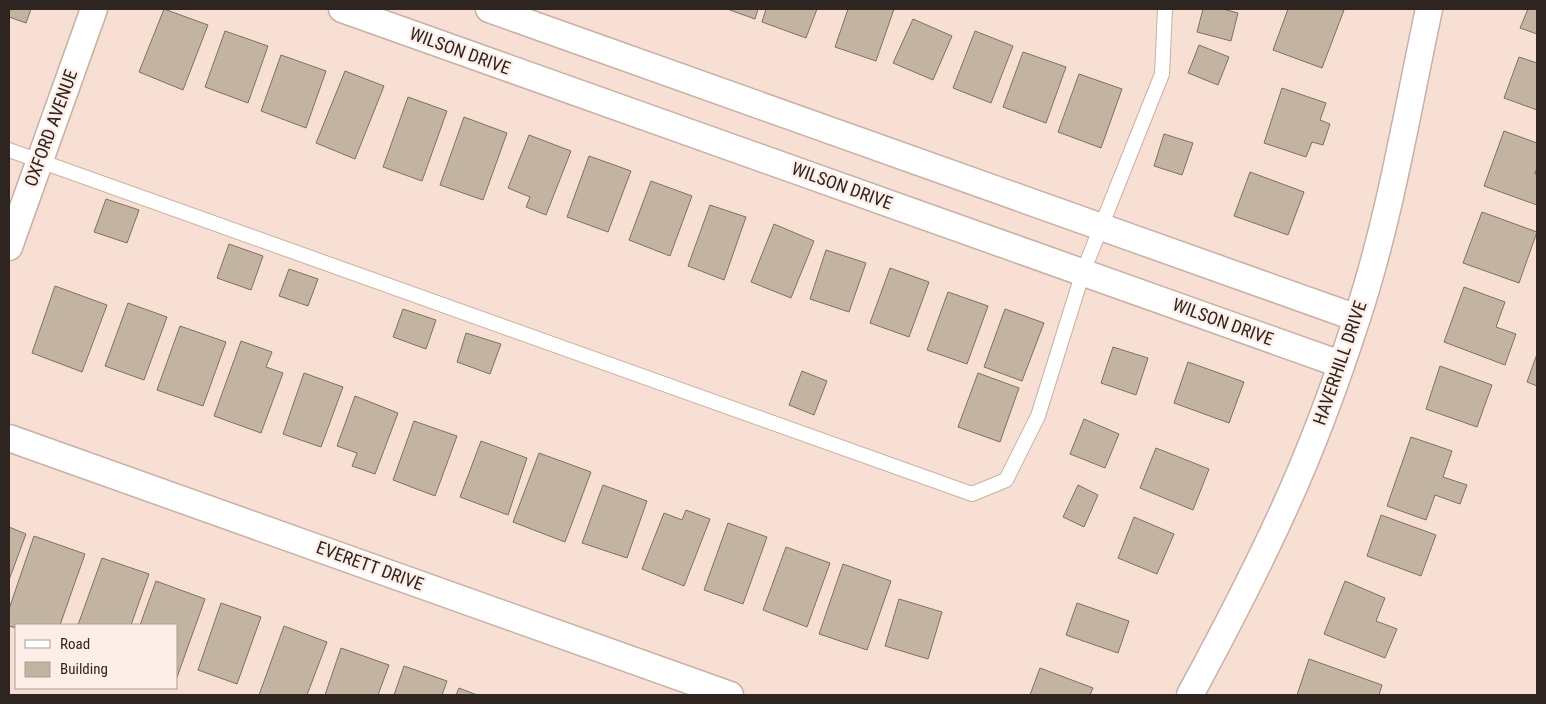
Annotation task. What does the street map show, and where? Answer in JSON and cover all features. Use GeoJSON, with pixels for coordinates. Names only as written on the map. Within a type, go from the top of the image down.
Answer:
{"type":"FeatureCollection","features":[{"type":"Feature","properties":{"kind":"street","name":"OXFORD AVENUE"},"geometry":{"type":"LineString","coordinates":[[9,246],[94,9]]}},
{"type":"Feature","properties":{"kind":"street","name":"WILSON DRIVE"},"geometry":{"type":"LineString","coordinates":[[342,9],[1340,364]]}},
{"type":"Feature","properties":{"kind":"street"},"geometry":{"type":"LineString","coordinates":[[489,9],[1357,318]]}},
{"type":"Feature","properties":{"kind":"street","name":"HAVERHILL DRIVE"},"geometry":{"type":"LineString","coordinates":[[1190,695],[1231,619],[1284,508],[1320,422],[1357,318],[1388,202],[1429,9]]}},
{"type":"Feature","properties":{"kind":"street","name":"EVERETT DRIVE"},"geometry":{"type":"LineString","coordinates":[[9,438],[730,695]]}},
{"type":"Feature","properties":{"kind":"lane"},"geometry":{"type":"LineString","coordinates":[[9,150],[972,494],[1006,480],[1038,416],[1083,272],[1162,74],[1165,9]]}},
{"type":"Feature","properties":{"kind":"building"},"geometry":{"type":"Polygon","coordinates":[[[9,9],[31,9],[26,23],[9,17],[9,9]]]}},
{"type":"Feature","properties":{"kind":"building"},"geometry":{"type":"Polygon","coordinates":[[[164,9],[208,25],[183,90],[139,72],[164,9]]]}},
{"type":"Feature","properties":{"kind":"building"},"geometry":{"type":"Polygon","coordinates":[[[727,9],[758,9],[755,19],[727,9]]]}},
{"type":"Feature","properties":{"kind":"building"},"geometry":{"type":"Polygon","coordinates":[[[766,9],[817,9],[806,38],[762,22],[766,9]]]}},
{"type":"Feature","properties":{"kind":"building"},"geometry":{"type":"Polygon","coordinates":[[[848,9],[894,9],[876,61],[835,47],[848,9]]]}},
{"type":"Feature","properties":{"kind":"building"},"geometry":{"type":"Polygon","coordinates":[[[1203,9],[1223,9],[1238,13],[1231,41],[1197,32],[1203,9]]]}},
{"type":"Feature","properties":{"kind":"building"},"geometry":{"type":"Polygon","coordinates":[[[1288,9],[1344,10],[1322,68],[1273,50],[1288,9]]]}},
{"type":"Feature","properties":{"kind":"building"},"geometry":{"type":"Polygon","coordinates":[[[1528,9],[1537,9],[1537,34],[1520,28],[1528,9]]]}},
{"type":"Feature","properties":{"kind":"building"},"geometry":{"type":"Polygon","coordinates":[[[913,19],[952,36],[933,80],[893,63],[913,19]]]}},
{"type":"Feature","properties":{"kind":"building"},"geometry":{"type":"Polygon","coordinates":[[[225,31],[268,46],[248,103],[205,87],[225,31]]]}},
{"type":"Feature","properties":{"kind":"building"},"geometry":{"type":"Polygon","coordinates":[[[975,31],[1013,46],[991,103],[953,88],[975,31]]]}},
{"type":"Feature","properties":{"kind":"building"},"geometry":{"type":"Polygon","coordinates":[[[1199,45],[1229,57],[1218,85],[1188,73],[1199,45]]]}},
{"type":"Feature","properties":{"kind":"building"},"geometry":{"type":"Polygon","coordinates":[[[1023,52],[1066,67],[1046,123],[1003,107],[1023,52]]]}},
{"type":"Feature","properties":{"kind":"building"},"geometry":{"type":"Polygon","coordinates":[[[281,55],[326,71],[306,128],[261,111],[281,55]]]}},
{"type":"Feature","properties":{"kind":"building"},"geometry":{"type":"Polygon","coordinates":[[[1519,57],[1537,63],[1537,110],[1504,98],[1519,57]]]}},
{"type":"Feature","properties":{"kind":"building"},"geometry":{"type":"Polygon","coordinates":[[[345,71],[384,86],[355,159],[316,143],[345,71]]]}},
{"type":"Feature","properties":{"kind":"building"},"geometry":{"type":"Polygon","coordinates":[[[1079,74],[1122,89],[1101,148],[1058,132],[1079,74]]]}},
{"type":"Feature","properties":{"kind":"building"},"geometry":{"type":"Polygon","coordinates":[[[1282,88],[1326,103],[1320,120],[1330,124],[1323,145],[1312,142],[1306,157],[1264,143],[1282,88]]]}},
{"type":"Feature","properties":{"kind":"building"},"geometry":{"type":"Polygon","coordinates":[[[408,97],[447,111],[422,181],[383,167],[408,97]]]}},
{"type":"Feature","properties":{"kind":"building"},"geometry":{"type":"Polygon","coordinates":[[[464,117],[507,133],[483,200],[440,185],[464,117]]]}},
{"type":"Feature","properties":{"kind":"building"},"geometry":{"type":"Polygon","coordinates":[[[1504,131],[1537,143],[1537,167],[1535,174],[1537,174],[1537,205],[1484,186],[1504,131]]]}},
{"type":"Feature","properties":{"kind":"building"},"geometry":{"type":"Polygon","coordinates":[[[1164,134],[1193,143],[1182,175],[1154,166],[1164,134]]]}},
{"type":"Feature","properties":{"kind":"building"},"geometry":{"type":"Polygon","coordinates":[[[529,135],[571,151],[546,215],[526,207],[530,197],[508,188],[529,135]]]}},
{"type":"Feature","properties":{"kind":"building"},"geometry":{"type":"Polygon","coordinates":[[[589,156],[631,171],[608,232],[567,217],[589,156]]]}},
{"type":"Feature","properties":{"kind":"building"},"geometry":{"type":"Polygon","coordinates":[[[1250,172],[1304,192],[1288,235],[1234,216],[1250,172]]]}},
{"type":"Feature","properties":{"kind":"building"},"geometry":{"type":"Polygon","coordinates":[[[651,181],[692,196],[670,256],[629,240],[651,181]]]}},
{"type":"Feature","properties":{"kind":"building"},"geometry":{"type":"Polygon","coordinates":[[[106,199],[139,210],[127,243],[94,232],[106,199]]]}},
{"type":"Feature","properties":{"kind":"building"},"geometry":{"type":"Polygon","coordinates":[[[710,205],[746,217],[724,280],[688,266],[710,205]]]}},
{"type":"Feature","properties":{"kind":"building"},"geometry":{"type":"Polygon","coordinates":[[[1482,212],[1537,232],[1519,283],[1463,263],[1482,212]]]}},
{"type":"Feature","properties":{"kind":"building"},"geometry":{"type":"Polygon","coordinates":[[[774,224],[814,241],[791,298],[751,282],[774,224]]]}},
{"type":"Feature","properties":{"kind":"building"},"geometry":{"type":"Polygon","coordinates":[[[229,244],[263,256],[251,290],[217,278],[229,244]]]}},
{"type":"Feature","properties":{"kind":"building"},"geometry":{"type":"Polygon","coordinates":[[[826,250],[866,263],[849,312],[810,299],[826,250]]]}},
{"type":"Feature","properties":{"kind":"building"},"geometry":{"type":"Polygon","coordinates":[[[890,268],[929,282],[909,337],[870,323],[890,268]]]}},
{"type":"Feature","properties":{"kind":"building"},"geometry":{"type":"Polygon","coordinates":[[[289,269],[318,279],[308,306],[279,296],[289,269]]]}},
{"type":"Feature","properties":{"kind":"building"},"geometry":{"type":"Polygon","coordinates":[[[55,286],[107,305],[82,372],[32,353],[55,286]]]}},
{"type":"Feature","properties":{"kind":"building"},"geometry":{"type":"Polygon","coordinates":[[[1464,287],[1505,302],[1496,327],[1516,334],[1505,365],[1444,342],[1464,287]]]}},
{"type":"Feature","properties":{"kind":"building"},"geometry":{"type":"Polygon","coordinates":[[[948,292],[988,306],[967,364],[927,350],[948,292]]]}},
{"type":"Feature","properties":{"kind":"building"},"geometry":{"type":"Polygon","coordinates":[[[128,303],[167,317],[144,380],[105,366],[128,303]]]}},
{"type":"Feature","properties":{"kind":"building"},"geometry":{"type":"Polygon","coordinates":[[[403,309],[436,320],[426,349],[393,337],[403,309]]]}},
{"type":"Feature","properties":{"kind":"building"},"geometry":{"type":"Polygon","coordinates":[[[1005,309],[1044,323],[1022,381],[984,367],[1005,309]]]}},
{"type":"Feature","properties":{"kind":"building"},"geometry":{"type":"Polygon","coordinates":[[[180,326],[226,342],[203,406],[157,390],[180,326]]]}},
{"type":"Feature","properties":{"kind":"building"},"geometry":{"type":"Polygon","coordinates":[[[466,333],[501,344],[490,374],[457,362],[466,333]]]}},
{"type":"Feature","properties":{"kind":"building"},"geometry":{"type":"Polygon","coordinates":[[[241,341],[272,352],[266,367],[283,373],[261,433],[214,416],[241,341]]]}},
{"type":"Feature","properties":{"kind":"building"},"geometry":{"type":"Polygon","coordinates":[[[1113,347],[1148,358],[1136,395],[1101,383],[1113,347]]]}},
{"type":"Feature","properties":{"kind":"building"},"geometry":{"type":"Polygon","coordinates":[[[1537,354],[1537,386],[1527,382],[1537,354]]]}},
{"type":"Feature","properties":{"kind":"building"},"geometry":{"type":"Polygon","coordinates":[[[1188,362],[1244,382],[1229,423],[1174,403],[1188,362]]]}},
{"type":"Feature","properties":{"kind":"building"},"geometry":{"type":"Polygon","coordinates":[[[1440,366],[1492,385],[1477,427],[1426,409],[1440,366]]]}},
{"type":"Feature","properties":{"kind":"building"},"geometry":{"type":"Polygon","coordinates":[[[802,371],[827,381],[814,415],[789,405],[802,371]]]}},
{"type":"Feature","properties":{"kind":"building"},"geometry":{"type":"Polygon","coordinates":[[[304,373],[343,387],[321,447],[283,434],[304,373]]]}},
{"type":"Feature","properties":{"kind":"building"},"geometry":{"type":"Polygon","coordinates":[[[978,373],[1019,388],[1000,442],[958,427],[978,373]]]}},
{"type":"Feature","properties":{"kind":"building"},"geometry":{"type":"Polygon","coordinates":[[[355,396],[398,413],[375,474],[352,466],[357,453],[337,446],[355,396]]]}},
{"type":"Feature","properties":{"kind":"building"},"geometry":{"type":"Polygon","coordinates":[[[1084,419],[1119,434],[1105,468],[1070,454],[1084,419]]]}},
{"type":"Feature","properties":{"kind":"building"},"geometry":{"type":"Polygon","coordinates":[[[414,421],[457,436],[435,496],[393,480],[414,421]]]}},
{"type":"Feature","properties":{"kind":"building"},"geometry":{"type":"Polygon","coordinates":[[[1411,437],[1452,451],[1443,477],[1467,485],[1460,504],[1435,495],[1426,520],[1387,506],[1411,437]]]}},
{"type":"Feature","properties":{"kind":"building"},"geometry":{"type":"Polygon","coordinates":[[[481,441],[527,458],[508,515],[460,497],[481,441]]]}},
{"type":"Feature","properties":{"kind":"building"},"geometry":{"type":"Polygon","coordinates":[[[1156,448],[1209,469],[1193,510],[1140,488],[1156,448]]]}},
{"type":"Feature","properties":{"kind":"building"},"geometry":{"type":"Polygon","coordinates":[[[539,453],[591,472],[565,542],[513,522],[539,453]]]}},
{"type":"Feature","properties":{"kind":"building"},"geometry":{"type":"Polygon","coordinates":[[[603,485],[647,501],[627,558],[582,543],[603,485]]]}},
{"type":"Feature","properties":{"kind":"building"},"geometry":{"type":"Polygon","coordinates":[[[1078,485],[1098,495],[1084,527],[1063,517],[1078,485]]]}},
{"type":"Feature","properties":{"kind":"building"},"geometry":{"type":"Polygon","coordinates":[[[686,510],[710,519],[684,586],[642,569],[664,513],[682,520],[686,510]]]}},
{"type":"Feature","properties":{"kind":"building"},"geometry":{"type":"Polygon","coordinates":[[[1381,515],[1436,535],[1421,576],[1367,556],[1381,515]]]}},
{"type":"Feature","properties":{"kind":"building"},"geometry":{"type":"Polygon","coordinates":[[[1134,517],[1174,534],[1157,574],[1118,558],[1134,517]]]}},
{"type":"Feature","properties":{"kind":"building"},"geometry":{"type":"Polygon","coordinates":[[[728,523],[767,537],[743,604],[704,590],[728,523]]]}},
{"type":"Feature","properties":{"kind":"building"},"geometry":{"type":"Polygon","coordinates":[[[9,527],[26,534],[9,580],[9,527]]]}},
{"type":"Feature","properties":{"kind":"building"},"geometry":{"type":"Polygon","coordinates":[[[34,536],[85,554],[60,624],[15,624],[15,628],[9,626],[9,609],[34,536]]]}},
{"type":"Feature","properties":{"kind":"building"},"geometry":{"type":"Polygon","coordinates":[[[786,547],[830,563],[807,627],[763,610],[786,547]]]}},
{"type":"Feature","properties":{"kind":"building"},"geometry":{"type":"Polygon","coordinates":[[[102,558],[149,574],[131,624],[78,624],[102,558]]]}},
{"type":"Feature","properties":{"kind":"building"},"geometry":{"type":"Polygon","coordinates":[[[843,564],[891,581],[867,650],[819,634],[843,564]]]}},
{"type":"Feature","properties":{"kind":"building"},"geometry":{"type":"Polygon","coordinates":[[[156,581],[205,599],[178,674],[178,624],[140,624],[156,581]]]}},
{"type":"Feature","properties":{"kind":"building"},"geometry":{"type":"Polygon","coordinates":[[[1345,581],[1385,598],[1376,621],[1397,629],[1385,658],[1324,634],[1345,581]]]}},
{"type":"Feature","properties":{"kind":"building"},"geometry":{"type":"Polygon","coordinates":[[[899,599],[942,612],[928,659],[885,646],[899,599]]]}},
{"type":"Feature","properties":{"kind":"building"},"geometry":{"type":"Polygon","coordinates":[[[221,603],[261,617],[237,684],[198,670],[221,603]]]}},
{"type":"Feature","properties":{"kind":"building"},"geometry":{"type":"Polygon","coordinates":[[[1077,603],[1129,621],[1118,653],[1066,635],[1077,603]]]}},
{"type":"Feature","properties":{"kind":"building"},"geometry":{"type":"Polygon","coordinates":[[[284,626],[327,642],[307,695],[259,695],[284,626]]]}},
{"type":"Feature","properties":{"kind":"building"},"geometry":{"type":"Polygon","coordinates":[[[341,648],[389,665],[378,695],[325,695],[341,648]]]}},
{"type":"Feature","properties":{"kind":"building"},"geometry":{"type":"Polygon","coordinates":[[[1309,659],[1382,685],[1379,695],[1297,695],[1309,659]]]}},
{"type":"Feature","properties":{"kind":"building"},"geometry":{"type":"Polygon","coordinates":[[[404,666],[447,681],[442,695],[394,695],[404,666]]]}},
{"type":"Feature","properties":{"kind":"building"},"geometry":{"type":"Polygon","coordinates":[[[1040,668],[1093,688],[1090,695],[1030,695],[1040,668]]]}},
{"type":"Feature","properties":{"kind":"building"},"geometry":{"type":"Polygon","coordinates":[[[459,688],[477,695],[456,695],[459,688]]]}}]}
